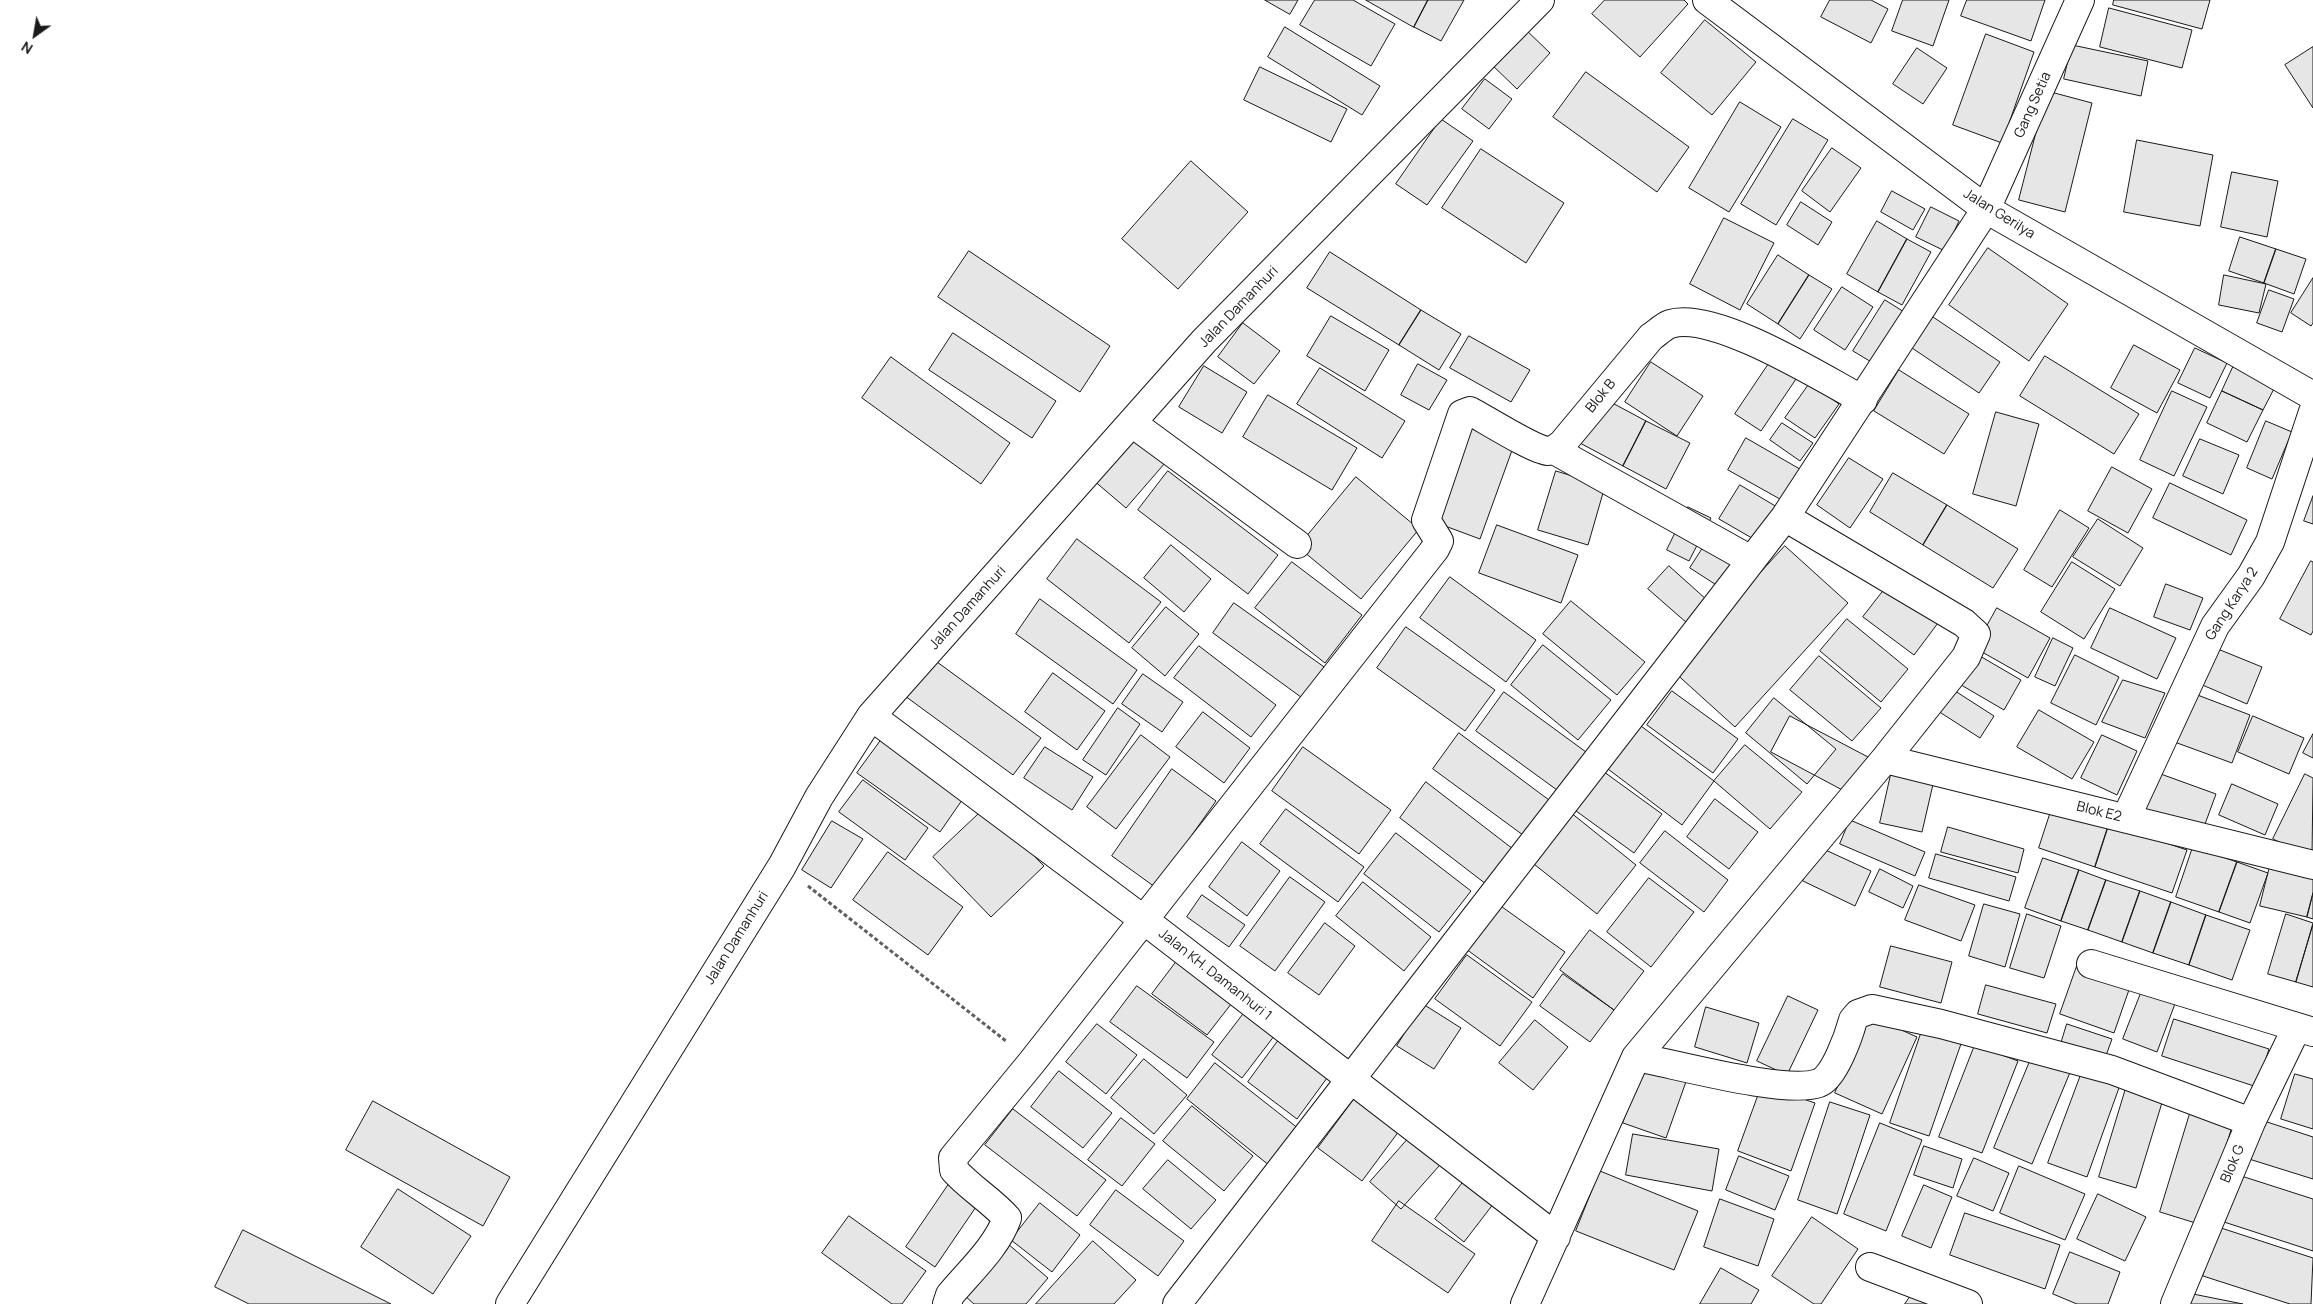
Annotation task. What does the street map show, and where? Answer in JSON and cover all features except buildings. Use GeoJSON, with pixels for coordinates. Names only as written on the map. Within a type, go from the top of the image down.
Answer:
{"type":"FeatureCollection","features":[{"type":"Feature","properties":{"kind":"street","name":"Jalan Damanhuri"},"geometry":{"type":"LineString","coordinates":[[510,1304],[782,866],[819,797],[871,716],[1204,342],[1540,0]]}},
{"type":"Feature","properties":{"kind":"street","name":"Jalan Gerilya"},"geometry":{"type":"LineString","coordinates":[[1707,0],[1986,209],[2313,396]]}},
{"type":"Feature","properties":{"kind":"street","name":"Gang Setia"},"geometry":{"type":"LineString","coordinates":[[1177,1304],[1785,517],[1986,209],[2080,0]]}},
{"type":"Feature","properties":{"kind":"street","name":"Blok B"},"geometry":{"type":"LineString","coordinates":[[1554,450],[1562,444],[1651,337],[1670,324],[1691,323],[1726,330],[1748,339],[1863,400]]}},
{"type":"Feature","properties":{"kind":"street"},"geometry":{"type":"LineString","coordinates":[[947,1304],[950,1295],[993,1244],[1003,1228],[1006,1218],[992,1202],[964,1181],[954,1170],[953,1158],[1032,1062],[1144,920],[1439,541],[1426,520],[1462,414],[1470,411],[1533,446],[1547,451],[1554,450],[1752,560]]}},
{"type":"Feature","properties":{"kind":"street","name":"Gang Karya 2"},"geometry":{"type":"LineString","coordinates":[[2126,818],[2215,626],[2251,576],[2270,542],[2313,412]]}},
{"type":"Feature","properties":{"kind":"street"},"geometry":{"type":"LineString","coordinates":[[1132,423],[1297,544]]}},
{"type":"Feature","properties":{"kind":"street"},"geometry":{"type":"LineString","coordinates":[[1531,1302],[1556,1237],[1636,1057],[1885,759],[1966,657],[1976,634],[1964,622],[1785,517]]}},
{"type":"Feature","properties":{"kind":"street","name":"Jalan KH. Damanhuri 1"},"geometry":{"type":"LineString","coordinates":[[871,716],[1144,920],[1556,1237]]}},
{"type":"Feature","properties":{"kind":"street","name":"Blok E2"},"geometry":{"type":"LineString","coordinates":[[1885,759],[2313,865]]}},
{"type":"Feature","properties":{"kind":"street"},"geometry":{"type":"LineString","coordinates":[[2091,964],[2305,1029]]}},
{"type":"Feature","properties":{"kind":"street"},"geometry":{"type":"LineString","coordinates":[[1636,1057],[1779,1085],[1819,1083],[1827,1077],[1833,1068],[1853,1020],[1858,1014],[1872,1010],[1941,1024],[2112,1070],[2251,1122]]}},
{"type":"Feature","properties":{"kind":"street","name":"Blok G"},"geometry":{"type":"LineString","coordinates":[[2175,1304],[2251,1122],[2305,1029]]}},
{"type":"Feature","properties":{"kind":"street"},"geometry":{"type":"LineString","coordinates":[[1870,1267],[1968,1304]]}},
{"type":"Feature","properties":{"kind":"path"},"geometry":{"type":"LineString","coordinates":[[782,866],[1032,1062]]}}]}
